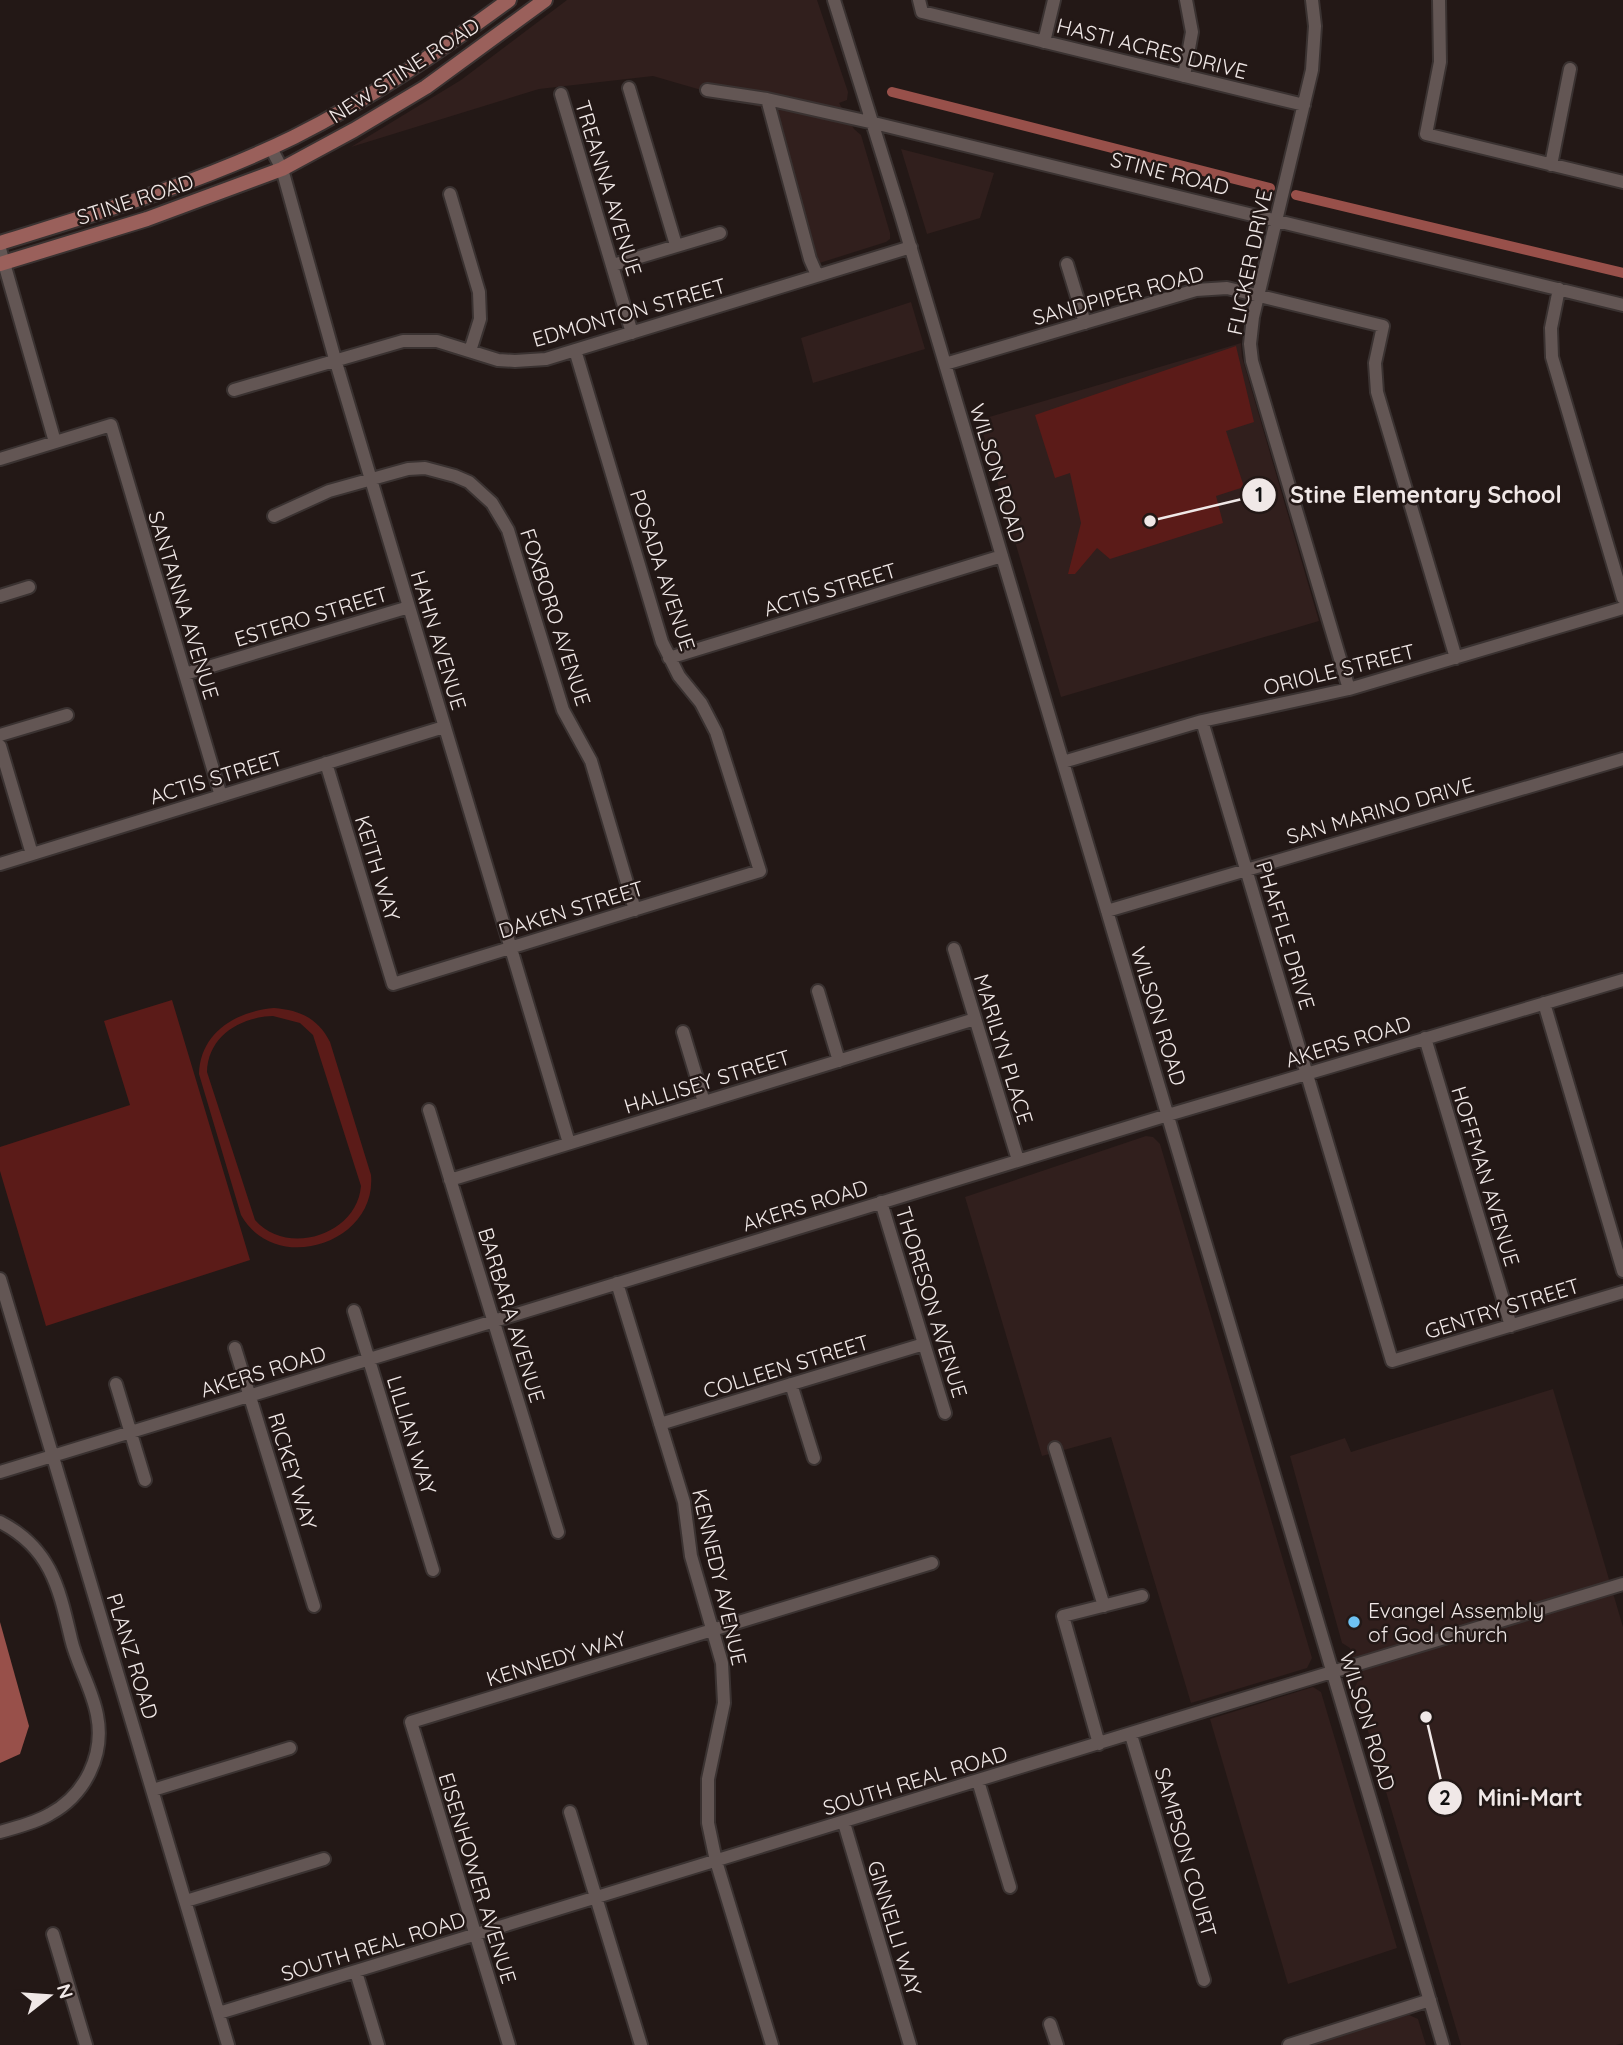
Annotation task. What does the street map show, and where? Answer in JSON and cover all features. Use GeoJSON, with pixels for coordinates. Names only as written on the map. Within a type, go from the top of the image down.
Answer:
{"type":"FeatureCollection","features":[{"type":"Feature","properties":{"kind":"main road","name":"NEW STINE ROAD"},"geometry":{"type":"LineString","coordinates":[[271,148],[386,85],[455,40],[509,0]]}},
{"type":"Feature","properties":{"kind":"main road","name":"NEW STINE ROAD"},"geometry":{"type":"LineString","coordinates":[[282,169],[426,87],[545,0]]}},
{"type":"Feature","properties":{"kind":"main road","name":"STINE ROAD"},"geometry":{"type":"LineString","coordinates":[[0,243],[159,193],[271,148]]}},
{"type":"Feature","properties":{"kind":"main road","name":"STINE ROAD"},"geometry":{"type":"LineString","coordinates":[[1,259],[147,219],[282,169]]}},
{"type":"Feature","properties":{"kind":"street","name":"WILSON ROAD"},"geometry":{"type":"LineString","coordinates":[[834,0],[874,122],[1443,2045]]}},
{"type":"Feature","properties":{"kind":"street","name":"HASTI ACRES DRIVE"},"geometry":{"type":"LineString","coordinates":[[919,0],[922,12],[1304,105]]}},
{"type":"Feature","properties":{"kind":"street"},"geometry":{"type":"LineString","coordinates":[[1044,42],[1054,0]]}},
{"type":"Feature","properties":{"kind":"street"},"geometry":{"type":"LineString","coordinates":[[1184,76],[1192,32],[1186,0]]}},
{"type":"Feature","properties":{"kind":"street","name":"FLICKER DRIVE"},"geometry":{"type":"LineString","coordinates":[[1312,0],[1315,48],[1251,327],[1252,361],[1349,689]]}},
{"type":"Feature","properties":{"kind":"street"},"geometry":{"type":"LineString","coordinates":[[1439,0],[1440,62],[1426,134],[1623,182]]}},
{"type":"Feature","properties":{"kind":"street"},"geometry":{"type":"LineString","coordinates":[[1551,165],[1570,69]]}},
{"type":"Feature","properties":{"kind":"street"},"geometry":{"type":"LineString","coordinates":[[629,88],[676,245]]}},
{"type":"Feature","properties":{"kind":"street","name":"STINE ROAD"},"geometry":{"type":"LineString","coordinates":[[706,90],[767,99],[874,122],[1623,305]]}},
{"type":"Feature","properties":{"kind":"street","name":"TREANNA AVENUE"},"geometry":{"type":"LineString","coordinates":[[561,94],[632,333]]}},
{"type":"Feature","properties":{"kind":"street"},"geometry":{"type":"LineString","coordinates":[[767,99],[810,259],[817,275]]}},
{"type":"Feature","properties":{"kind":"street","name":"HAHN AVENUE"},"geometry":{"type":"LineString","coordinates":[[271,148],[282,169],[370,478],[569,1143]]}},
{"type":"Feature","properties":{"kind":"street"},"geometry":{"type":"LineString","coordinates":[[450,194],[479,292],[480,320],[470,351]]}},
{"type":"Feature","properties":{"kind":"street"},"geometry":{"type":"LineString","coordinates":[[613,265],[720,233]]}},
{"type":"Feature","properties":{"kind":"street","name":"EDMONTON STREET"},"geometry":{"type":"LineString","coordinates":[[234,390],[403,341],[437,341],[498,360],[546,359],[911,247]]}},
{"type":"Feature","properties":{"kind":"street"},"geometry":{"type":"LineString","coordinates":[[0,459],[55,442],[1,259]]}},
{"type":"Feature","properties":{"kind":"street"},"geometry":{"type":"LineString","coordinates":[[1067,264],[1085,323]]}},
{"type":"Feature","properties":{"kind":"street","name":"SANDPIPER ROAD"},"geometry":{"type":"LineString","coordinates":[[945,364],[1196,290],[1227,288],[1383,326],[1376,363],[1377,392],[1456,658]]}},
{"type":"Feature","properties":{"kind":"street"},"geometry":{"type":"LineString","coordinates":[[1559,289],[1550,328],[1552,357],[1623,598]]}},
{"type":"Feature","properties":{"kind":"street","name":"POSADA AVENUE"},"geometry":{"type":"LineString","coordinates":[[575,350],[668,658],[701,703],[716,732],[760,871]]}},
{"type":"Feature","properties":{"kind":"street","name":"SANTANNA AVENUE"},"geometry":{"type":"LineString","coordinates":[[55,442],[111,425],[221,796]]}},
{"type":"Feature","properties":{"kind":"street","name":"FOXBORO AVENUE"},"geometry":{"type":"LineString","coordinates":[[274,516],[329,491],[408,469],[440,471],[469,482],[482,492],[501,515],[508,530],[560,701],[591,761],[635,910]]}},
{"type":"Feature","properties":{"kind":"street","name":"ACTIS STREET"},"geometry":{"type":"LineString","coordinates":[[668,658],[1002,556]]}},
{"type":"Feature","properties":{"kind":"street"},"geometry":{"type":"LineString","coordinates":[[0,596],[29,587]]}},
{"type":"Feature","properties":{"kind":"street","name":"ESTERO STREET"},"geometry":{"type":"LineString","coordinates":[[185,674],[409,607]]}},
{"type":"Feature","properties":{"kind":"street","name":"ORIOLE STREET"},"geometry":{"type":"LineString","coordinates":[[1063,762],[1202,721],[1349,689],[1623,608]]}},
{"type":"Feature","properties":{"kind":"street"},"geometry":{"type":"LineString","coordinates":[[0,735],[67,715]]}},
{"type":"Feature","properties":{"kind":"street","name":"PHAFFLE DRIVE"},"geometry":{"type":"LineString","coordinates":[[1202,721],[1392,1361]]}},
{"type":"Feature","properties":{"kind":"street","name":"ACTIS STREET"},"geometry":{"type":"LineString","coordinates":[[0,864],[444,727]]}},
{"type":"Feature","properties":{"kind":"street"},"geometry":{"type":"LineString","coordinates":[[0,746],[32,854]]}},
{"type":"Feature","properties":{"kind":"street","name":"SAN MARINO DRIVE"},"geometry":{"type":"LineString","coordinates":[[1107,911],[1623,759]]}},
{"type":"Feature","properties":{"kind":"street","name":"KEITH WAY"},"geometry":{"type":"LineString","coordinates":[[326,763],[393,984]]}},
{"type":"Feature","properties":{"kind":"street","name":"DAKEN STREET"},"geometry":{"type":"LineString","coordinates":[[393,984],[760,871]]}},
{"type":"Feature","properties":{"kind":"street","name":"MARILYN PLACE"},"geometry":{"type":"LineString","coordinates":[[954,949],[1018,1160]]}},
{"type":"Feature","properties":{"kind":"street","name":"AKERS ROAD"},"geometry":{"type":"LineString","coordinates":[[0,1472],[1018,1160],[1623,980]]}},
{"type":"Feature","properties":{"kind":"street"},"geometry":{"type":"LineString","coordinates":[[818,991],[839,1061]]}},
{"type":"Feature","properties":{"kind":"street"},"geometry":{"type":"LineString","coordinates":[[1544,1003],[1623,1270]]}},
{"type":"Feature","properties":{"kind":"street","name":"HALLISEY STREET"},"geometry":{"type":"LineString","coordinates":[[450,1180],[975,1019]]}},
{"type":"Feature","properties":{"kind":"street"},"geometry":{"type":"LineString","coordinates":[[683,1032],[704,1102]]}},
{"type":"Feature","properties":{"kind":"street","name":"HOFFMAN AVENUE"},"geometry":{"type":"LineString","coordinates":[[1425,1038],[1511,1325]]}},
{"type":"Feature","properties":{"kind":"street","name":"BARBARA AVENUE"},"geometry":{"type":"LineString","coordinates":[[429,1110],[558,1532]]}},
{"type":"Feature","properties":{"kind":"street","name":"THORESON AVENUE"},"geometry":{"type":"LineString","coordinates":[[881,1202],[945,1413]]}},
{"type":"Feature","properties":{"kind":"street","name":"PLANZ ROAD"},"geometry":{"type":"LineString","coordinates":[[0,1279],[228,2045]]}},
{"type":"Feature","properties":{"kind":"street","name":"KENNEDY AVENUE"},"geometry":{"type":"LineString","coordinates":[[617,1283],[684,1502],[691,1556],[713,1630],[724,1682],[721,1721],[711,1758],[708,1823],[716,1861],[772,2045]]}},
{"type":"Feature","properties":{"kind":"street","name":"GENTRY STREET"},"geometry":{"type":"LineString","coordinates":[[1392,1361],[1623,1292]]}},
{"type":"Feature","properties":{"kind":"street","name":"LILLIAN WAY"},"geometry":{"type":"LineString","coordinates":[[354,1311],[433,1570]]}},
{"type":"Feature","properties":{"kind":"street","name":"COLLEEN STREET"},"geometry":{"type":"LineString","coordinates":[[660,1424],[924,1344]]}},
{"type":"Feature","properties":{"kind":"street","name":"RICKEY WAY"},"geometry":{"type":"LineString","coordinates":[[235,1348],[314,1606]]}},
{"type":"Feature","properties":{"kind":"street"},"geometry":{"type":"LineString","coordinates":[[116,1384],[145,1480]]}},
{"type":"Feature","properties":{"kind":"street"},"geometry":{"type":"LineString","coordinates":[[791,1384],[814,1458]]}},
{"type":"Feature","properties":{"kind":"street"},"geometry":{"type":"LineString","coordinates":[[1055,1448],[1104,1606]]}},
{"type":"Feature","properties":{"kind":"street"},"geometry":{"type":"LineString","coordinates":[[0,1522],[27,1539],[43,1556],[54,1576],[76,1656],[86,1676],[99,1730],[90,1771],[73,1797],[49,1815],[0,1832]]}},
{"type":"Feature","properties":{"kind":"street","name":"KENNEDY WAY"},"geometry":{"type":"LineString","coordinates":[[411,1722],[932,1563]]}},
{"type":"Feature","properties":{"kind":"street","name":"SOUTH REAL ROAD"},"geometry":{"type":"LineString","coordinates":[[219,2013],[1623,1584]]}},
{"type":"Feature","properties":{"kind":"street"},"geometry":{"type":"LineString","coordinates":[[1099,1744],[1063,1616],[1142,1596]]}},
{"type":"Feature","properties":{"kind":"street","name":"EISENHOWER AVENUE"},"geometry":{"type":"LineString","coordinates":[[411,1722],[509,2045]]}},
{"type":"Feature","properties":{"kind":"street","name":"SAMPSON COURT"},"geometry":{"type":"LineString","coordinates":[[1131,1734],[1203,1980]]}},
{"type":"Feature","properties":{"kind":"street"},"geometry":{"type":"LineString","coordinates":[[153,1790],[290,1748]]}},
{"type":"Feature","properties":{"kind":"street"},"geometry":{"type":"LineString","coordinates":[[978,1781],[1010,1887]]}},
{"type":"Feature","properties":{"kind":"street"},"geometry":{"type":"LineString","coordinates":[[570,1812],[641,2045]]}},
{"type":"Feature","properties":{"kind":"street","name":"GINNELLI WAY"},"geometry":{"type":"LineString","coordinates":[[844,1822],[910,2045]]}},
{"type":"Feature","properties":{"kind":"street"},"geometry":{"type":"LineString","coordinates":[[186,1901],[324,1859]]}},
{"type":"Feature","properties":{"kind":"street"},"geometry":{"type":"LineString","coordinates":[[53,1934],[86,2045]]}},
{"type":"Feature","properties":{"kind":"street"},"geometry":{"type":"LineString","coordinates":[[356,1972],[378,2045]]}},
{"type":"Feature","properties":{"kind":"street"},"geometry":{"type":"LineString","coordinates":[[1290,2045],[1430,2000]]}},
{"type":"Feature","properties":{"kind":"street"},"geometry":{"type":"LineString","coordinates":[[1050,2024],[1057,2045]]}},
{"type":"Feature","properties":{"kind":"shaded area"},"geometry":{"type":"Polygon","coordinates":[[[567,0],[817,0],[848,92],[847,100],[839,103],[854,129],[861,135],[890,239],[810,266],[767,109],[653,76],[539,89],[351,147],[461,80],[567,0]]]}},
{"type":"Feature","properties":{"kind":"shaded area"},"geometry":{"type":"Polygon","coordinates":[[[901,149],[994,173],[980,218],[927,234],[901,149]]]}},
{"type":"Feature","properties":{"kind":"shaded area"},"geometry":{"type":"Polygon","coordinates":[[[911,302],[925,349],[813,383],[801,338],[911,302]]]}},
{"type":"Feature","properties":{"kind":"shaded area"},"geometry":{"type":"Polygon","coordinates":[[[1241,343],[1242,357],[1319,621],[1061,697],[979,420],[1241,343]]]}},
{"type":"Feature","properties":{"kind":"shaded area"},"geometry":{"type":"Polygon","coordinates":[[[1236,346],[1254,422],[1226,431],[1244,487],[1216,496],[1223,523],[1110,559],[1097,548],[1075,574],[1068,574],[1081,523],[1070,473],[1055,478],[1035,415],[1236,346]]]}},
{"type":"Feature","properties":{"kind":"shaded area"},"geometry":{"type":"Polygon","coordinates":[[[172,1000],[250,1260],[46,1326],[0,1171],[0,1147],[130,1105],[104,1021],[172,1000]]]}},
{"type":"Feature","properties":{"kind":"shaded area"},"geometry":{"type":"Polygon","coordinates":[[[274,1008],[300,1013],[314,1021],[325,1034],[330,1042],[371,1175],[369,1199],[358,1219],[341,1234],[321,1244],[299,1247],[276,1244],[257,1234],[241,1215],[199,1074],[201,1060],[213,1036],[234,1019],[274,1008]],[[273,1016],[249,1020],[238,1025],[228,1031],[213,1048],[207,1072],[255,1220],[269,1231],[284,1237],[302,1238],[334,1228],[347,1217],[357,1203],[361,1186],[313,1035],[300,1023],[273,1016]]]}},
{"type":"Feature","properties":{"kind":"shaded area"},"geometry":{"type":"Polygon","coordinates":[[[1146,1136],[1153,1137],[1160,1144],[1312,1658],[1307,1668],[1191,1703],[1111,1437],[1042,1456],[965,1197],[1146,1136]]]}},
{"type":"Feature","properties":{"kind":"shaded area"},"geometry":{"type":"Polygon","coordinates":[[[1553,1389],[1623,1627],[1623,2043],[1461,2045],[1355,1687],[1359,1679],[1350,1648],[1342,1643],[1290,1456],[1345,1438],[1351,1452],[1553,1389]]]}},
{"type":"Feature","properties":{"kind":"shaded area"},"geometry":{"type":"Polygon","coordinates":[[[0,1622],[29,1726],[20,1754],[0,1763],[0,1622]]]}},
{"type":"Feature","properties":{"kind":"shaded area"},"geometry":{"type":"Polygon","coordinates":[[[1313,1687],[1321,1692],[1397,1948],[1288,1984],[1210,1719],[1313,1687]]]}},
{"type":"Feature","properties":{"kind":"shaded area"},"geometry":{"type":"Polygon","coordinates":[[[1409,2015],[1418,2019],[1426,2045],[1316,2045],[1316,2043],[1409,2015]]]}},
{"type":"Feature","properties":{"kind":"waterway"},"geometry":{"type":"LineString","coordinates":[[892,92],[1270,188]]}},
{"type":"Feature","properties":{"kind":"waterway"},"geometry":{"type":"LineString","coordinates":[[1296,195],[1623,273]]}},
{"type":"Feature","properties":{"kind":"place","name":"Stine Elementary School"},"geometry":{"type":"Point","coordinates":[1150,521]}},
{"type":"Feature","properties":{"kind":"place","name":"Evangel Assembly of God Church"},"geometry":{"type":"Point","coordinates":[1354,1622]}},
{"type":"Feature","properties":{"kind":"place","name":"Mini-Mart"},"geometry":{"type":"Point","coordinates":[1426,1717]}}]}
